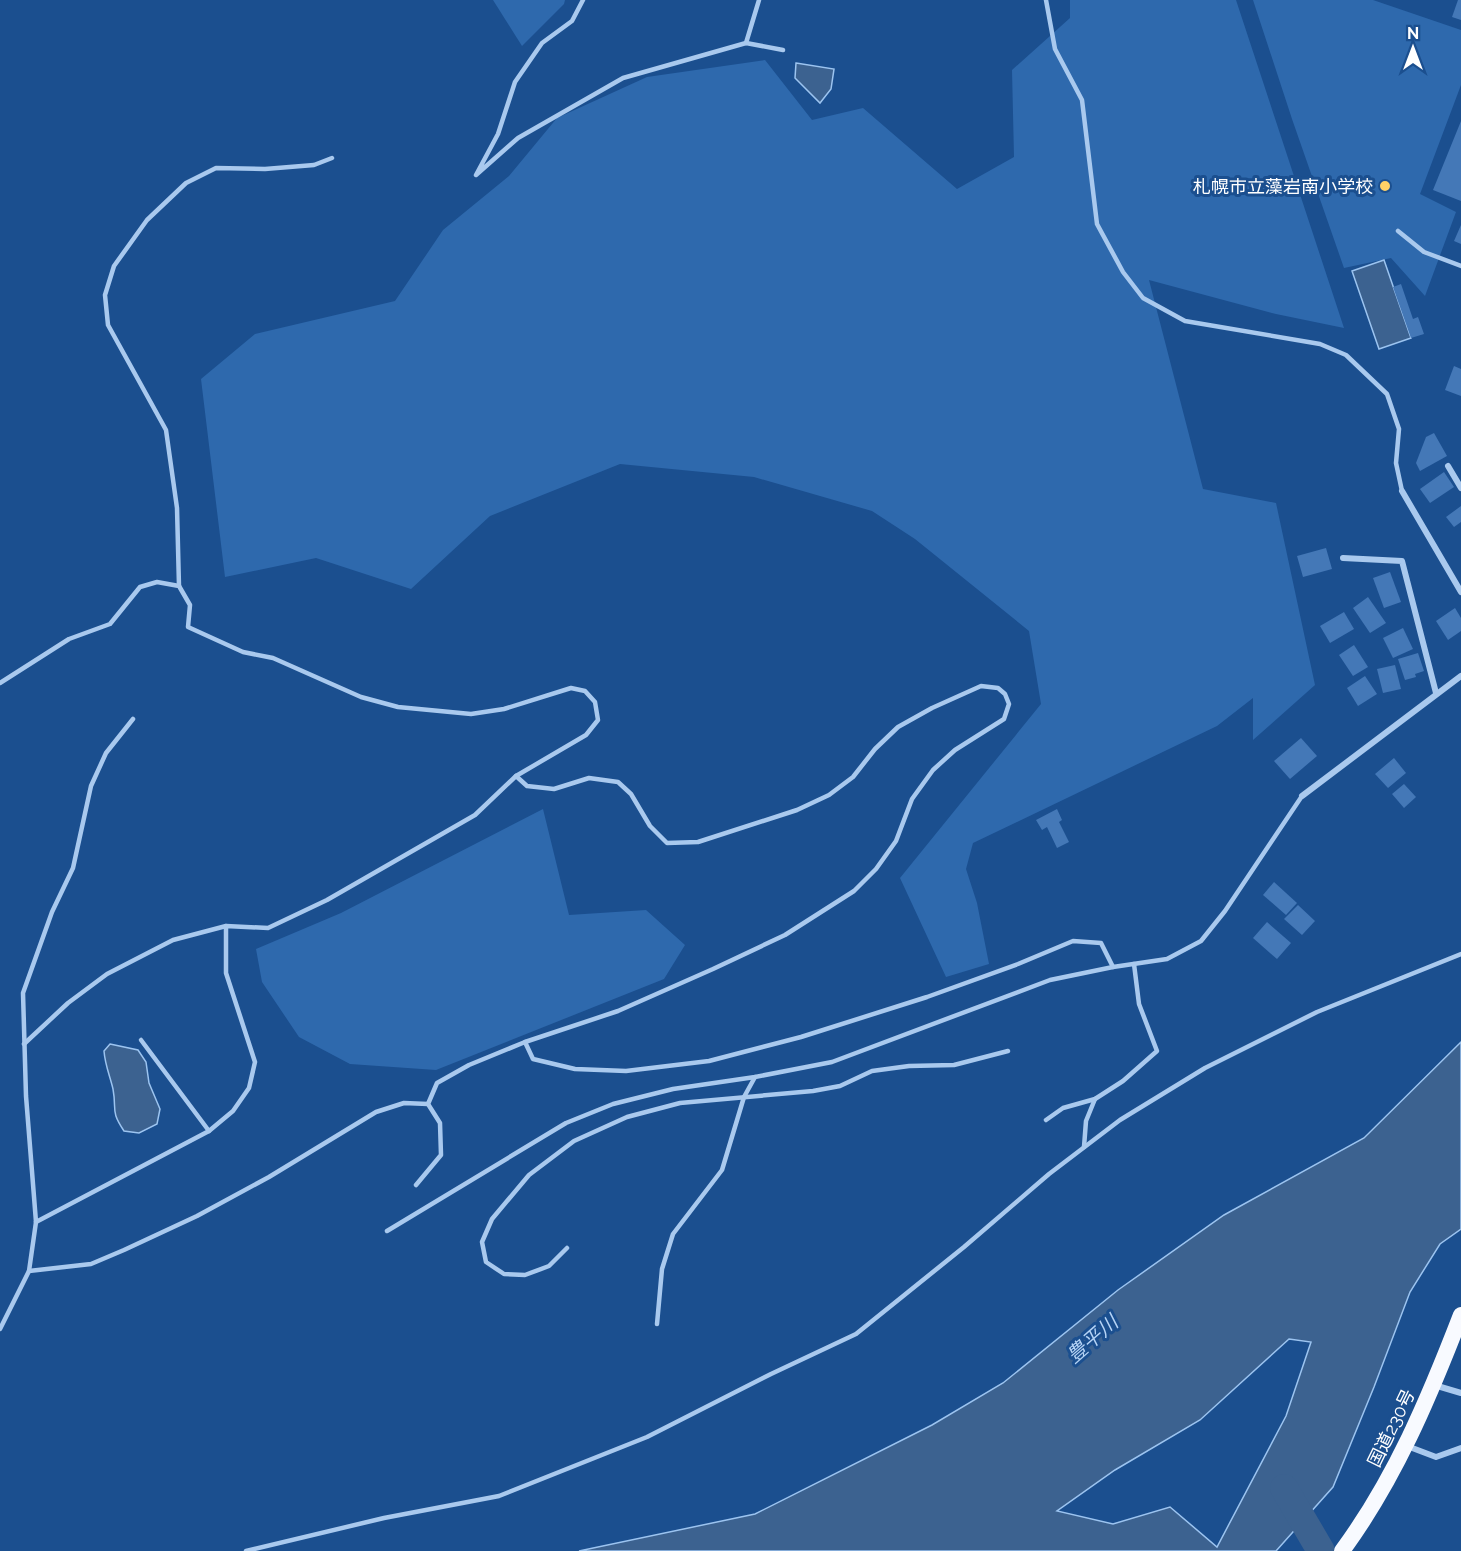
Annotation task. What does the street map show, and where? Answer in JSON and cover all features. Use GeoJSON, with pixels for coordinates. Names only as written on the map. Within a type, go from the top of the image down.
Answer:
{"type":"FeatureCollection","features":[{"type":"Feature","properties":{"kind":"highway","name":"国道230号"},"geometry":{"type":"LineString","coordinates":[[1346,1546],[1386,1484],[1406,1446],[1461,1315]]}},
{"type":"Feature","properties":{"kind":"street"},"geometry":{"type":"LineString","coordinates":[[1448,466],[1461,488]]}},
{"type":"Feature","properties":{"kind":"street"},"geometry":{"type":"LineString","coordinates":[[1402,491],[1461,592]]}},
{"type":"Feature","properties":{"kind":"street"},"geometry":{"type":"LineString","coordinates":[[1343,558],[1402,561],[1436,693]]}},
{"type":"Feature","properties":{"kind":"street"},"geometry":{"type":"LineString","coordinates":[[1302,796],[1461,676]]}},
{"type":"Feature","properties":{"kind":"street"},"geometry":{"type":"LineString","coordinates":[[1433,1385],[1461,1394]]}},
{"type":"Feature","properties":{"kind":"street"},"geometry":{"type":"LineString","coordinates":[[1406,1446],[1436,1457],[1461,1448]]}},
{"type":"Feature","properties":{"kind":"lane"},"geometry":{"type":"LineString","coordinates":[[583,0],[572,21],[542,43],[514,82],[498,134],[476,175],[518,138],[623,78],[746,43],[783,50]]}},
{"type":"Feature","properties":{"kind":"lane"},"geometry":{"type":"LineString","coordinates":[[746,43],[759,0]]}},
{"type":"Feature","properties":{"kind":"lane"},"geometry":{"type":"LineString","coordinates":[[1046,0],[1055,49],[1082,100],[1098,224],[1123,272],[1143,298],[1185,321],[1320,344],[1346,355],[1387,394],[1399,429],[1396,463],[1402,491]]}},
{"type":"Feature","properties":{"kind":"lane"},"geometry":{"type":"LineString","coordinates":[[24,1044],[68,1003],[107,974],[173,940],[226,926],[268,928],[327,900],[475,815],[516,776],[586,735],[598,720],[596,702],[585,691],[572,688],[504,709],[471,714],[398,707],[362,697],[273,658],[243,652],[188,627],[190,605],[179,586],[177,508],[166,430],[108,325],[105,295],[114,266],[147,220],[186,183],[216,168],[265,169],[314,165],[332,158]]}},
{"type":"Feature","properties":{"kind":"lane"},"geometry":{"type":"LineString","coordinates":[[1398,231],[1424,252],[1461,266]]}},
{"type":"Feature","properties":{"kind":"lane"},"geometry":{"type":"LineString","coordinates":[[0,683],[69,639],[110,624],[140,587],[157,582],[179,586]]}},
{"type":"Feature","properties":{"kind":"lane"},"geometry":{"type":"LineString","coordinates":[[429,1104],[437,1083],[469,1065],[525,1042],[618,1011],[713,969],[785,934],[854,891],[876,869],[896,841],[912,799],[933,770],[955,750],[1005,719],[1009,704],[1005,694],[998,688],[981,686],[932,708],[898,728],[875,749],[853,777],[829,795],[798,810],[698,842],[667,843],[650,826],[631,794],[618,782],[589,778],[554,789],[527,786],[516,776]]}},
{"type":"Feature","properties":{"kind":"lane"},"geometry":{"type":"LineString","coordinates":[[0,1329],[28,1271],[36,1222],[31,1169],[23,993],[52,912],[73,868],[91,786],[106,753],[133,719]]}},
{"type":"Feature","properties":{"kind":"lane"},"geometry":{"type":"LineString","coordinates":[[387,1231],[575,1119],[614,1104],[673,1089],[755,1077],[832,1062],[1050,980],[1167,959],[1201,941],[1225,911],[1302,796]]}},
{"type":"Feature","properties":{"kind":"lane"},"geometry":{"type":"LineString","coordinates":[[36,1222],[209,1131],[233,1111],[249,1088],[255,1062],[226,973],[226,926]]}},
{"type":"Feature","properties":{"kind":"lane"},"geometry":{"type":"LineString","coordinates":[[525,1042],[533,1059],[575,1069],[626,1071],[709,1061],[812,1034],[938,993],[1074,941],[1101,944],[1113,967]]}},
{"type":"Feature","properties":{"kind":"lane"},"geometry":{"type":"LineString","coordinates":[[246,1551],[384,1518],[499,1496],[647,1437],[856,1334],[964,1247],[1048,1174],[1120,1120],[1205,1068],[1317,1012],[1461,954]]}},
{"type":"Feature","properties":{"kind":"lane"},"geometry":{"type":"LineString","coordinates":[[1046,1120],[1063,1108],[1095,1099],[1124,1082],[1157,1051],[1139,1004],[1134,964]]}},
{"type":"Feature","properties":{"kind":"lane"},"geometry":{"type":"LineString","coordinates":[[141,1040],[209,1131]]}},
{"type":"Feature","properties":{"kind":"lane"},"geometry":{"type":"LineString","coordinates":[[567,1248],[549,1266],[525,1275],[504,1274],[486,1262],[482,1242],[492,1219],[529,1175],[574,1141],[627,1117],[680,1102],[813,1091],[840,1086],[872,1071],[909,1066],[954,1065],[1008,1051]]}},
{"type":"Feature","properties":{"kind":"lane"},"geometry":{"type":"LineString","coordinates":[[657,1324],[662,1269],[673,1234],[722,1170],[744,1097],[755,1077]]}},
{"type":"Feature","properties":{"kind":"lane"},"geometry":{"type":"LineString","coordinates":[[1084,1147],[1086,1121],[1095,1099]]}},
{"type":"Feature","properties":{"kind":"lane"},"geometry":{"type":"LineString","coordinates":[[28,1271],[91,1264],[113,1255],[218,1205],[376,1112],[404,1102],[429,1104]]}},
{"type":"Feature","properties":{"kind":"lane"},"geometry":{"type":"LineString","coordinates":[[416,1185],[441,1155],[440,1123],[429,1104]]}},
{"type":"Feature","properties":{"kind":"shaded area"},"geometry":{"type":"Polygon","coordinates":[[[493,0],[565,0],[564,4],[522,46],[493,0]]]}},
{"type":"Feature","properties":{"kind":"shaded area"},"geometry":{"type":"Polygon","coordinates":[[[1070,0],[1236,0],[1344,328],[1276,314],[1149,280],[1203,489],[1276,503],[1315,685],[1253,740],[1253,698],[1217,726],[973,843],[966,869],[977,903],[989,964],[946,977],[900,878],[1041,704],[1029,631],[915,539],[872,511],[754,477],[620,464],[490,516],[411,589],[316,558],[225,577],[201,379],[255,334],[395,301],[443,230],[509,176],[557,118],[647,77],[765,60],[812,120],[863,108],[957,189],[1014,157],[1012,70],[1070,18],[1070,0]]]}},
{"type":"Feature","properties":{"kind":"shaded area","name":"札幌市立藻岩南小学校"},"geometry":{"type":"Polygon","coordinates":[[[1253,0],[1373,0],[1461,30],[1461,85],[1420,194],[1456,212],[1425,296],[1391,258],[1344,268],[1253,0]]]}},
{"type":"Feature","properties":{"kind":"shaded area"},"geometry":{"type":"Polygon","coordinates":[[[543,809],[569,915],[646,910],[685,945],[664,979],[436,1070],[350,1064],[299,1037],[262,982],[256,949],[341,913],[543,809]]]}},
{"type":"Feature","properties":{"kind":"water"},"geometry":{"type":"Polygon","coordinates":[[[796,63],[834,69],[831,89],[820,103],[795,78],[796,63]]]}},
{"type":"Feature","properties":{"kind":"water"},"geometry":{"type":"Polygon","coordinates":[[[1384,260],[1411,338],[1379,349],[1352,271],[1384,260]]]}},
{"type":"Feature","properties":{"kind":"water","name":"豊平川"},"geometry":{"type":"Polygon","coordinates":[[[1461,1042],[1461,1229],[1440,1244],[1410,1292],[1333,1487],[1276,1551],[579,1551],[755,1514],[932,1425],[1003,1383],[1118,1290],[1224,1215],[1364,1138],[1461,1042]],[[1289,1339],[1200,1420],[1115,1470],[1057,1511],[1113,1524],[1170,1507],[1217,1547],[1286,1416],[1311,1342],[1289,1339]]]}},
{"type":"Feature","properties":{"kind":"water"},"geometry":{"type":"Polygon","coordinates":[[[110,1044],[138,1050],[146,1062],[149,1083],[160,1109],[157,1124],[139,1133],[124,1131],[115,1114],[113,1089],[104,1051],[110,1044]]]}},
{"type":"Feature","properties":{"kind":"building"},"geometry":{"type":"Polygon","coordinates":[[[1458,0],[1461,0],[1461,20],[1452,17],[1458,0]]]}},
{"type":"Feature","properties":{"kind":"building"},"geometry":{"type":"Polygon","coordinates":[[[1461,121],[1461,201],[1433,190],[1461,121]]]}},
{"type":"Feature","properties":{"kind":"building"},"geometry":{"type":"Polygon","coordinates":[[[1461,225],[1461,244],[1454,241],[1461,225]]]}},
{"type":"Feature","properties":{"kind":"building"},"geometry":{"type":"Polygon","coordinates":[[[1401,284],[1413,319],[1418,317],[1424,334],[1411,338],[1393,287],[1401,284]]]}},
{"type":"Feature","properties":{"kind":"building"},"geometry":{"type":"Polygon","coordinates":[[[1454,366],[1461,369],[1461,396],[1445,390],[1454,366]]]}},
{"type":"Feature","properties":{"kind":"building"},"geometry":{"type":"Polygon","coordinates":[[[1434,433],[1447,456],[1420,471],[1416,463],[1426,437],[1434,433]]]}},
{"type":"Feature","properties":{"kind":"building"},"geometry":{"type":"Polygon","coordinates":[[[1444,472],[1454,487],[1430,503],[1420,489],[1444,472]]]}},
{"type":"Feature","properties":{"kind":"building"},"geometry":{"type":"Polygon","coordinates":[[[1461,506],[1461,522],[1454,527],[1446,517],[1461,506]]]}},
{"type":"Feature","properties":{"kind":"building"},"geometry":{"type":"Polygon","coordinates":[[[1326,548],[1332,569],[1303,577],[1297,556],[1326,548]]]}},
{"type":"Feature","properties":{"kind":"building"},"geometry":{"type":"Polygon","coordinates":[[[1390,572],[1401,602],[1384,608],[1373,578],[1390,572]]]}},
{"type":"Feature","properties":{"kind":"building"},"geometry":{"type":"Polygon","coordinates":[[[1368,597],[1386,623],[1370,633],[1353,608],[1368,597]]]}},
{"type":"Feature","properties":{"kind":"building"},"geometry":{"type":"Polygon","coordinates":[[[1455,608],[1461,618],[1461,631],[1448,640],[1436,621],[1455,608]]]}},
{"type":"Feature","properties":{"kind":"building"},"geometry":{"type":"Polygon","coordinates":[[[1344,612],[1354,629],[1330,643],[1320,626],[1344,612]]]}},
{"type":"Feature","properties":{"kind":"building"},"geometry":{"type":"Polygon","coordinates":[[[1403,628],[1413,649],[1393,658],[1383,638],[1403,628]]]}},
{"type":"Feature","properties":{"kind":"building"},"geometry":{"type":"Polygon","coordinates":[[[1354,645],[1368,667],[1353,676],[1339,655],[1354,645]]]}},
{"type":"Feature","properties":{"kind":"building"},"geometry":{"type":"Polygon","coordinates":[[[1418,653],[1424,671],[1415,674],[1416,677],[1405,680],[1398,659],[1418,653]]]}},
{"type":"Feature","properties":{"kind":"building"},"geometry":{"type":"Polygon","coordinates":[[[1395,665],[1401,689],[1383,693],[1377,669],[1395,665]]]}},
{"type":"Feature","properties":{"kind":"building"},"geometry":{"type":"Polygon","coordinates":[[[1365,676],[1377,694],[1358,706],[1347,688],[1365,676]]]}},
{"type":"Feature","properties":{"kind":"building"},"geometry":{"type":"Polygon","coordinates":[[[1301,738],[1317,756],[1290,779],[1274,761],[1301,738]]]}},
{"type":"Feature","properties":{"kind":"building"},"geometry":{"type":"Polygon","coordinates":[[[1394,758],[1406,773],[1388,788],[1375,774],[1394,758]]]}},
{"type":"Feature","properties":{"kind":"building"},"geometry":{"type":"Polygon","coordinates":[[[1404,784],[1416,797],[1404,808],[1392,794],[1404,784]]]}},
{"type":"Feature","properties":{"kind":"building"},"geometry":{"type":"Polygon","coordinates":[[[1057,809],[1062,820],[1059,822],[1069,842],[1057,848],[1047,827],[1042,830],[1036,820],[1057,809]]]}},
{"type":"Feature","properties":{"kind":"building"},"geometry":{"type":"Polygon","coordinates":[[[1274,882],[1297,903],[1286,915],[1263,895],[1274,882]]]}},
{"type":"Feature","properties":{"kind":"building"},"geometry":{"type":"Polygon","coordinates":[[[1298,905],[1315,921],[1302,935],[1284,919],[1298,905]]]}},
{"type":"Feature","properties":{"kind":"building"},"geometry":{"type":"Polygon","coordinates":[[[1267,922],[1291,943],[1277,959],[1253,938],[1267,922]]]}},
{"type":"Feature","properties":{"kind":"waterway"},"geometry":{"type":"LineString","coordinates":[[1284,1488],[1321,1551]]}},
{"type":"Feature","properties":{"kind":"place","name":"札幌市立藻岩南小学校"},"geometry":{"type":"Point","coordinates":[1385,186]}}]}
